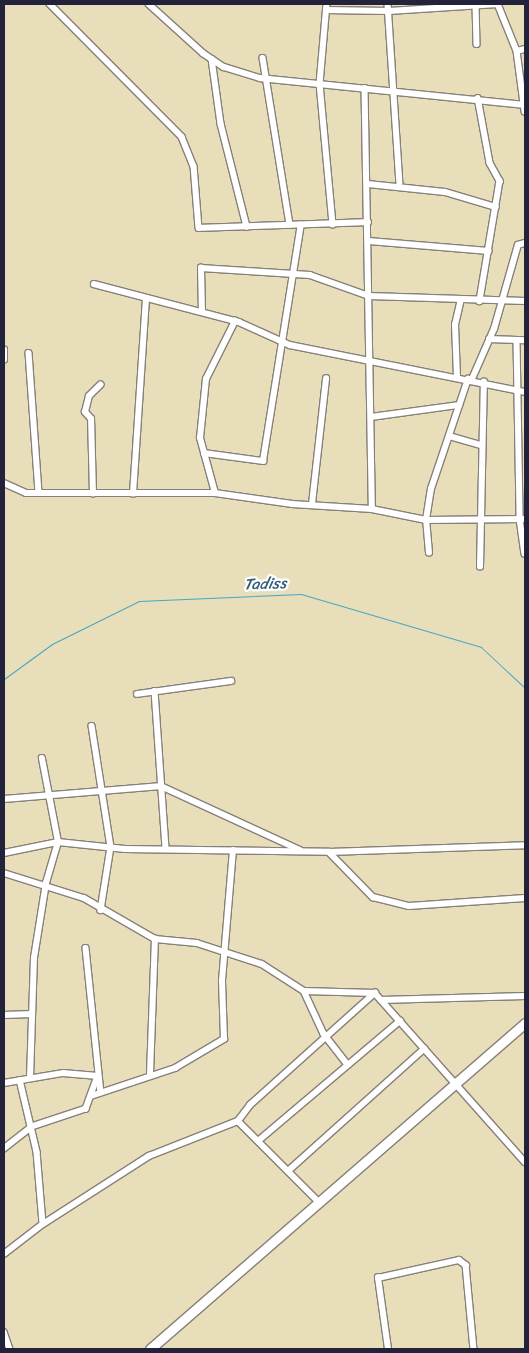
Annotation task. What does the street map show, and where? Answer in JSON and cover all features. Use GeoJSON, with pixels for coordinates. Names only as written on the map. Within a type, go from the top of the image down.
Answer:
{"type":"FeatureCollection","features":[{"type":"Feature","properties":{"kind":"main road"},"geometry":{"type":"LineString","coordinates":[[150,1349],[525,1023]]}},
{"type":"Feature","properties":{"kind":"street"},"geometry":{"type":"LineString","coordinates":[[50,4],[182,136],[194,166],[199,228],[368,222]]}},
{"type":"Feature","properties":{"kind":"street"},"geometry":{"type":"LineString","coordinates":[[148,4],[212,59],[266,79],[320,84],[366,88],[393,90],[478,98],[525,107],[517,51],[498,4],[389,11],[327,7],[320,84],[333,224]]}},
{"type":"Feature","properties":{"kind":"street"},"geometry":{"type":"LineString","coordinates":[[388,4],[400,184]]}},
{"type":"Feature","properties":{"kind":"street"},"geometry":{"type":"LineString","coordinates":[[476,5],[477,44]]}},
{"type":"Feature","properties":{"kind":"street"},"geometry":{"type":"LineString","coordinates":[[517,51],[525,49]]}},
{"type":"Feature","properties":{"kind":"street"},"geometry":{"type":"LineString","coordinates":[[263,58],[290,225]]}},
{"type":"Feature","properties":{"kind":"street"},"geometry":{"type":"LineString","coordinates":[[212,59],[221,124],[247,227]]}},
{"type":"Feature","properties":{"kind":"street"},"geometry":{"type":"LineString","coordinates":[[366,88],[372,509]]}},
{"type":"Feature","properties":{"kind":"street"},"geometry":{"type":"LineString","coordinates":[[478,98],[490,164],[500,181],[480,301]]}},
{"type":"Feature","properties":{"kind":"street"},"geometry":{"type":"LineString","coordinates":[[368,184],[400,184],[496,207]]}},
{"type":"Feature","properties":{"kind":"street"},"geometry":{"type":"LineString","coordinates":[[204,453],[263,461],[301,225]]}},
{"type":"Feature","properties":{"kind":"street"},"geometry":{"type":"LineString","coordinates":[[369,241],[489,251]]}},
{"type":"Feature","properties":{"kind":"street"},"geometry":{"type":"LineString","coordinates":[[429,553],[426,520],[449,436],[470,379],[489,339],[518,246],[525,243]]}},
{"type":"Feature","properties":{"kind":"street"},"geometry":{"type":"LineString","coordinates":[[202,312],[201,268],[310,275],[369,296],[480,301],[502,299],[525,300]]}},
{"type":"Feature","properties":{"kind":"street"},"geometry":{"type":"LineString","coordinates":[[94,284],[235,321],[282,342],[330,355],[370,360],[470,379],[525,392]]}},
{"type":"Feature","properties":{"kind":"street"},"geometry":{"type":"LineString","coordinates":[[133,494],[146,298]]}},
{"type":"Feature","properties":{"kind":"street"},"geometry":{"type":"LineString","coordinates":[[457,377],[455,325],[460,300]]}},
{"type":"Feature","properties":{"kind":"street"},"geometry":{"type":"LineString","coordinates":[[215,493],[200,438],[206,379],[235,321]]}},
{"type":"Feature","properties":{"kind":"street"},"geometry":{"type":"LineString","coordinates":[[489,339],[525,340]]}},
{"type":"Feature","properties":{"kind":"street"},"geometry":{"type":"LineString","coordinates":[[518,340],[516,391],[525,554]]}},
{"type":"Feature","properties":{"kind":"street"},"geometry":{"type":"LineString","coordinates":[[4,350],[4,360]]}},
{"type":"Feature","properties":{"kind":"street"},"geometry":{"type":"LineString","coordinates":[[29,353],[38,493]]}},
{"type":"Feature","properties":{"kind":"street"},"geometry":{"type":"LineString","coordinates":[[312,504],[326,379]]}},
{"type":"Feature","properties":{"kind":"street"},"geometry":{"type":"LineString","coordinates":[[480,567],[481,445],[484,382]]}},
{"type":"Feature","properties":{"kind":"street"},"geometry":{"type":"LineString","coordinates":[[93,494],[91,419],[85,412],[89,396],[100,386]]}},
{"type":"Feature","properties":{"kind":"street"},"geometry":{"type":"LineString","coordinates":[[371,417],[460,405]]}},
{"type":"Feature","properties":{"kind":"street"},"geometry":{"type":"LineString","coordinates":[[449,436],[481,445]]}},
{"type":"Feature","properties":{"kind":"street"},"geometry":{"type":"LineString","coordinates":[[4,483],[26,493],[215,493],[372,509],[426,520],[523,519]]}},
{"type":"Feature","properties":{"kind":"street"},"geometry":{"type":"LineString","coordinates":[[136,694],[231,681]]}},
{"type":"Feature","properties":{"kind":"street"},"geometry":{"type":"LineString","coordinates":[[155,691],[166,849]]}},
{"type":"Feature","properties":{"kind":"street"},"geometry":{"type":"LineString","coordinates":[[92,726],[111,847],[101,910]]}},
{"type":"Feature","properties":{"kind":"street"},"geometry":{"type":"LineString","coordinates":[[30,1078],[34,958],[46,883],[58,842],[42,759]]}},
{"type":"Feature","properties":{"kind":"street"},"geometry":{"type":"LineString","coordinates":[[4,799],[161,786],[303,852]]}},
{"type":"Feature","properties":{"kind":"street"},"geometry":{"type":"LineString","coordinates":[[4,853],[58,842],[111,847],[303,852],[525,845]]}},
{"type":"Feature","properties":{"kind":"street"},"geometry":{"type":"LineString","coordinates":[[91,1096],[150,1074],[175,1068],[224,1039],[222,981],[227,951],[233,850]]}},
{"type":"Feature","properties":{"kind":"street"},"geometry":{"type":"LineString","coordinates":[[329,852],[373,897],[409,906],[525,898]]}},
{"type":"Feature","properties":{"kind":"street"},"geometry":{"type":"LineString","coordinates":[[4,873],[46,883],[155,939],[227,951],[262,964],[304,992],[326,1037],[348,1065]]}},
{"type":"Feature","properties":{"kind":"street"},"geometry":{"type":"LineString","coordinates":[[150,1074],[155,939]]}},
{"type":"Feature","properties":{"kind":"street"},"geometry":{"type":"LineString","coordinates":[[86,948],[101,1092]]}},
{"type":"Feature","properties":{"kind":"street"},"geometry":{"type":"LineString","coordinates":[[304,992],[375,993],[525,1162]]}},
{"type":"Feature","properties":{"kind":"street"},"geometry":{"type":"LineString","coordinates":[[4,1254],[43,1224],[149,1156],[238,1121],[375,993]]}},
{"type":"Feature","properties":{"kind":"street"},"geometry":{"type":"LineString","coordinates":[[381,1000],[525,996]]}},
{"type":"Feature","properties":{"kind":"street"},"geometry":{"type":"LineString","coordinates":[[4,1014],[32,1014]]}},
{"type":"Feature","properties":{"kind":"street"},"geometry":{"type":"LineString","coordinates":[[258,1141],[400,1021]]}},
{"type":"Feature","properties":{"kind":"street"},"geometry":{"type":"LineString","coordinates":[[288,1171],[424,1049]]}},
{"type":"Feature","properties":{"kind":"street"},"geometry":{"type":"LineString","coordinates":[[4,1083],[63,1073],[98,1076]]}},
{"type":"Feature","properties":{"kind":"street"},"geometry":{"type":"LineString","coordinates":[[4,1149],[32,1127],[86,1109],[98,1076]]}},
{"type":"Feature","properties":{"kind":"street"},"geometry":{"type":"LineString","coordinates":[[20,1080],[32,1127],[43,1224]]}},
{"type":"Feature","properties":{"kind":"street"},"geometry":{"type":"LineString","coordinates":[[238,1121],[319,1202]]}},
{"type":"Feature","properties":{"kind":"street"},"geometry":{"type":"LineString","coordinates":[[388,1349],[378,1278],[459,1260],[466,1264],[474,1349]]}},
{"type":"Feature","properties":{"kind":"street"},"geometry":{"type":"LineString","coordinates":[[4,1332],[10,1349]]}},
{"type":"Feature","properties":{"kind":"waterway","name":"Tadiss"},"geometry":{"type":"LineString","coordinates":[[4,679],[52,644],[139,601],[301,594],[481,647],[525,688]]}}]}
